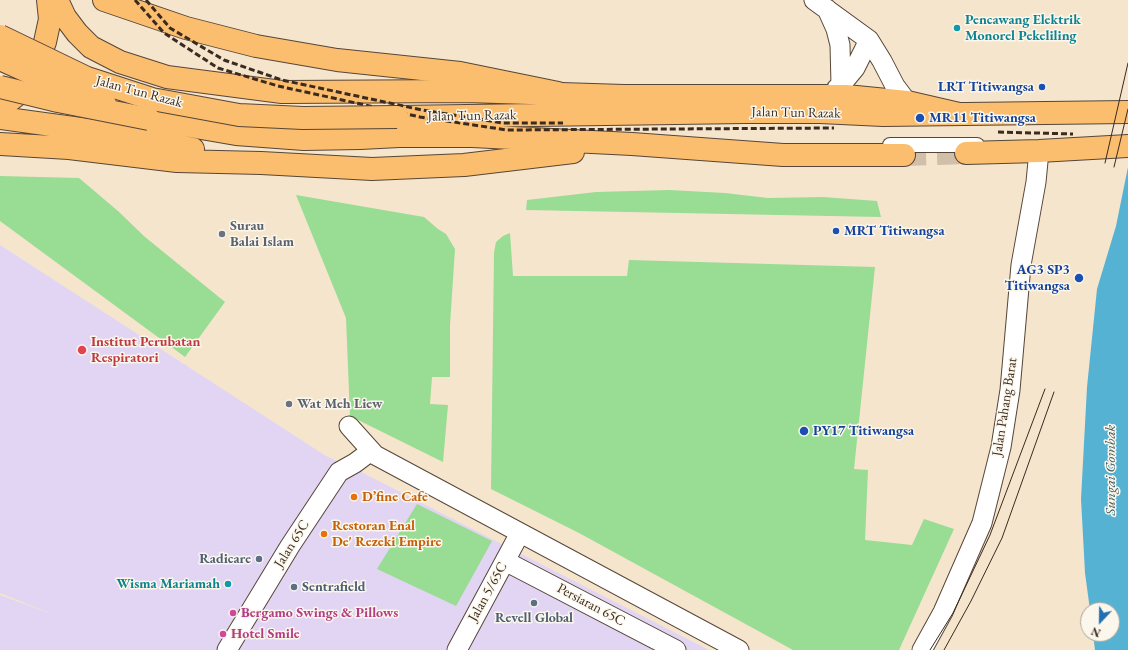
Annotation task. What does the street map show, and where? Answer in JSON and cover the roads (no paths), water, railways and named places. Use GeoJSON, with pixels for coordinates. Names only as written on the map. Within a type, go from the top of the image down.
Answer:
{"type":"FeatureCollection","features":[{"type":"Feature","properties":{"kind":"main road"},"geometry":{"type":"LineString","coordinates":[[104,0],[186,28],[256,46],[337,60],[460,73],[558,93]]}},
{"type":"Feature","properties":{"kind":"main road"},"geometry":{"type":"LineString","coordinates":[[51,6],[65,18],[91,47],[120,62],[167,77],[282,92],[467,91],[558,93]]}},
{"type":"Feature","properties":{"kind":"main road"},"geometry":{"type":"LineString","coordinates":[[0,108],[17,95],[35,67],[45,42],[51,6]]}},
{"type":"Feature","properties":{"kind":"main road","name":"Jalan Tun Razak"},"geometry":{"type":"LineString","coordinates":[[0,36],[87,78],[152,99],[239,115],[303,118],[398,126],[472,136],[632,144],[783,155],[904,155]]}},
{"type":"Feature","properties":{"kind":"main road","name":"Jalan Tun Razak"},"geometry":{"type":"LineString","coordinates":[[0,59],[82,96],[149,119],[236,134],[304,139],[360,138],[398,126],[745,112],[820,112],[883,115],[1128,112]]}},
{"type":"Feature","properties":{"kind":"main road"},"geometry":{"type":"LineString","coordinates":[[110,133],[87,114],[78,100],[80,86],[88,73],[99,67],[120,62]]}},
{"type":"Feature","properties":{"kind":"main road"},"geometry":{"type":"LineString","coordinates":[[0,86],[58,101],[149,119]]}},
{"type":"Feature","properties":{"kind":"main road","name":"Jalan Tun Razak"},"geometry":{"type":"LineString","coordinates":[[558,93],[632,96],[833,91],[846,96],[907,102],[958,114]]}},
{"type":"Feature","properties":{"kind":"main road"},"geometry":{"type":"LineString","coordinates":[[0,118],[110,133],[261,163]]}},
{"type":"Feature","properties":{"kind":"main road"},"geometry":{"type":"LineString","coordinates":[[0,144],[68,148],[177,161],[261,163],[372,169],[456,166],[632,144]]}},
{"type":"Feature","properties":{"kind":"main road"},"geometry":{"type":"LineString","coordinates":[[966,153],[1124,147]]}},
{"type":"Feature","properties":{"kind":"street"},"geometry":{"type":"LineString","coordinates":[[820,4],[869,40],[895,86],[907,102]]}},
{"type":"Feature","properties":{"kind":"street"},"geometry":{"type":"LineString","coordinates":[[820,4],[836,29],[840,45],[833,91]]}},
{"type":"Feature","properties":{"kind":"street"},"geometry":{"type":"LineString","coordinates":[[833,91],[854,68],[869,40]]}},
{"type":"Feature","properties":{"kind":"street"},"geometry":{"type":"LineString","coordinates":[[853,145],[987,146]]}},
{"type":"Feature","properties":{"kind":"street","name":"Jalan Pahang Barat"},"geometry":{"type":"LineString","coordinates":[[922,650],[943,612],[982,523],[1001,447],[1010,390],[1021,265],[1036,182],[1039,151]]}},
{"type":"Feature","properties":{"kind":"street"},"geometry":{"type":"LineString","coordinates":[[349,426],[371,452],[382,459],[739,650]]}},
{"type":"Feature","properties":{"kind":"street","name":"Jalan 65C"},"geometry":{"type":"LineString","coordinates":[[227,650],[290,546],[338,472],[354,464],[371,452]]}},
{"type":"Feature","properties":{"kind":"street","name":"Jalan 5/65C"},"geometry":{"type":"LineString","coordinates":[[457,650],[520,533]]}},
{"type":"Feature","properties":{"kind":"street","name":"Persiaran 65C"},"geometry":{"type":"LineString","coordinates":[[506,561],[676,650]]}},
{"type":"Feature","properties":{"kind":"water","name":"Sungai Gombak"},"geometry":{"type":"Polygon","coordinates":[[[1128,167],[1128,650],[1095,650],[1094,642],[1120,642],[1120,602],[1089,602],[1085,573],[1081,499],[1087,387],[1097,289],[1116,226],[1128,167]]]}},
{"type":"Feature","properties":{"kind":"tunnel"},"geometry":{"type":"LineString","coordinates":[[904,155],[966,153]]}},
{"type":"Feature","properties":{"kind":"tram line"},"geometry":{"type":"LineString","coordinates":[[1105,163],[1128,63]]}},
{"type":"Feature","properties":{"kind":"tram line"},"geometry":{"type":"LineString","coordinates":[[1114,167],[1128,109]]}},
{"type":"Feature","properties":{"kind":"tram line"},"geometry":{"type":"LineString","coordinates":[[930,650],[953,613],[990,535],[1045,389]]}},
{"type":"Feature","properties":{"kind":"tram line"},"geometry":{"type":"LineString","coordinates":[[944,650],[971,601],[1002,538],[1054,392]]}},
{"type":"Feature","properties":{"kind":"railway"},"geometry":{"type":"LineString","coordinates":[[135,0],[164,33],[218,68],[278,86],[420,117],[507,130],[834,128]]}},
{"type":"Feature","properties":{"kind":"railway"},"geometry":{"type":"LineString","coordinates":[[146,0],[170,28],[224,60],[282,80],[422,110],[503,123],[563,123]]}},
{"type":"Feature","properties":{"kind":"railway"},"geometry":{"type":"LineString","coordinates":[[998,132],[1073,134]]}},
{"type":"Feature","properties":{"kind":"place","name":"Pencawang Elektrik Monorel Pekeliling"},"geometry":{"type":"Point","coordinates":[957,28]}},
{"type":"Feature","properties":{"kind":"place","name":"LRT Titiwangsa"},"geometry":{"type":"Point","coordinates":[1042,87]}},
{"type":"Feature","properties":{"kind":"place","name":"MR11 Titiwangsa"},"geometry":{"type":"Point","coordinates":[920,118]}},
{"type":"Feature","properties":{"kind":"place","name":"MRT Titiwangsa"},"geometry":{"type":"Point","coordinates":[836,231]}},
{"type":"Feature","properties":{"kind":"place","name":"Surau Balai Islam"},"geometry":{"type":"Point","coordinates":[222,234]}},
{"type":"Feature","properties":{"kind":"place","name":"AG3 SP3 Titiwangsa"},"geometry":{"type":"Point","coordinates":[1079,278]}},
{"type":"Feature","properties":{"kind":"place","name":"Institut Perubatan Respiratori"},"geometry":{"type":"Point","coordinates":[82,350]}},
{"type":"Feature","properties":{"kind":"place","name":"Wat Meh Liew"},"geometry":{"type":"Point","coordinates":[289,404]}},
{"type":"Feature","properties":{"kind":"place","name":"PY17 Titiwangsa"},"geometry":{"type":"Point","coordinates":[804,431]}},
{"type":"Feature","properties":{"kind":"place","name":"D’fine Cafe"},"geometry":{"type":"Point","coordinates":[354,497]}},
{"type":"Feature","properties":{"kind":"place","name":"Restoran Enal De' Rezeki Empire"},"geometry":{"type":"Point","coordinates":[324,534]}},
{"type":"Feature","properties":{"kind":"place","name":"Radicare"},"geometry":{"type":"Point","coordinates":[259,559]}},
{"type":"Feature","properties":{"kind":"place","name":"Wisma Mariamah"},"geometry":{"type":"Point","coordinates":[228,584]}},
{"type":"Feature","properties":{"kind":"place","name":"Sentrafield"},"geometry":{"type":"Point","coordinates":[294,587]}},
{"type":"Feature","properties":{"kind":"place","name":"Revell Global"},"geometry":{"type":"Point","coordinates":[534,603]}},
{"type":"Feature","properties":{"kind":"place","name":"Bergamo Swings & Pillows"},"geometry":{"type":"Point","coordinates":[233,613]}},
{"type":"Feature","properties":{"kind":"place","name":"Hotel Smile"},"geometry":{"type":"Point","coordinates":[223,634]}}]}
